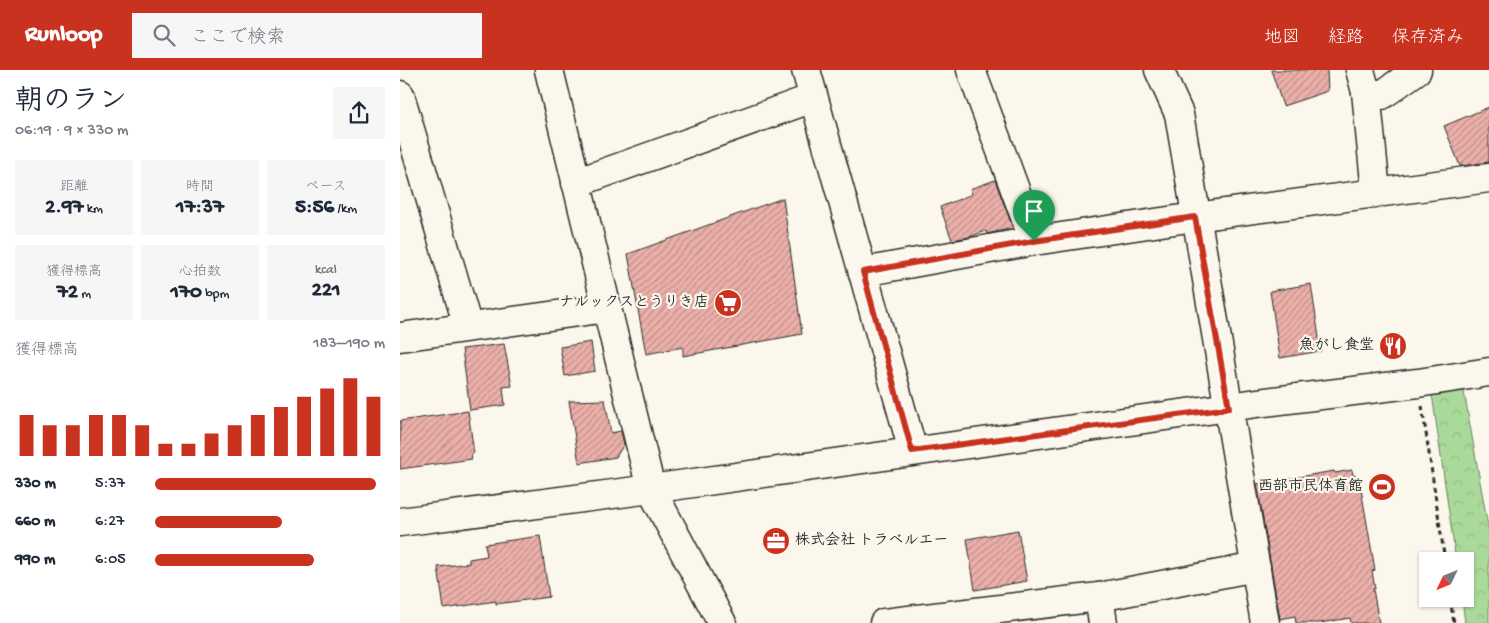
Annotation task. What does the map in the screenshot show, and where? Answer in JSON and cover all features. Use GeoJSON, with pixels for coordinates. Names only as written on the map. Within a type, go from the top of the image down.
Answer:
{"type":"FeatureCollection","features":[{"type":"Feature","properties":{"kind":"street"},"geometry":{"type":"LineString","coordinates":[[548,70],[651,489],[722,623]]}},
{"type":"Feature","properties":{"kind":"street"},"geometry":{"type":"LineString","coordinates":[[806,70],[912,451]]}},
{"type":"Feature","properties":{"kind":"street"},"geometry":{"type":"LineString","coordinates":[[971,70],[1034,241]]}},
{"type":"Feature","properties":{"kind":"street"},"geometry":{"type":"LineString","coordinates":[[1159,70],[1179,114],[1264,623]]}},
{"type":"Feature","properties":{"kind":"street"},"geometry":{"type":"LineString","coordinates":[[1363,81],[1382,95],[1416,70]]}},
{"type":"Feature","properties":{"kind":"street"},"geometry":{"type":"LineString","coordinates":[[1363,81],[1376,192]]}},
{"type":"Feature","properties":{"kind":"street"},"geometry":{"type":"LineString","coordinates":[[400,95],[468,328]]}},
{"type":"Feature","properties":{"kind":"street"},"geometry":{"type":"LineString","coordinates":[[576,183],[813,98]]}},
{"type":"Feature","properties":{"kind":"street"},"geometry":{"type":"LineString","coordinates":[[863,272],[1034,241],[1195,217],[1489,178]]}},
{"type":"Feature","properties":{"kind":"street"},"geometry":{"type":"LineString","coordinates":[[400,337],[606,308]]}},
{"type":"Feature","properties":{"kind":"street"},"geometry":{"type":"LineString","coordinates":[[400,522],[651,489],[912,451],[1489,372]]}},
{"type":"Feature","properties":{"kind":"street"},"geometry":{"type":"LineString","coordinates":[[884,623],[1101,610],[1256,567]]}},
{"type":"Feature","properties":{"kind":"path"},"geometry":{"type":"LineString","coordinates":[[1418,383],[1444,552]]}},
{"type":"Feature","properties":{"kind":"path"},"geometry":{"type":"LineString","coordinates":[[1452,608],[1454,623]]}},
{"type":"Feature","properties":{"kind":"green space"},"geometry":{"type":"Polygon","coordinates":[[[1463,386],[1489,532],[1489,623],[1465,623],[1463,608],[1474,608],[1474,552],[1455,552],[1432,394],[1463,386]]]}},
{"type":"Feature","properties":{"kind":"building"},"geometry":{"type":"Polygon","coordinates":[[[1271,70],[1327,70],[1328,91],[1283,106],[1271,70]]]}},
{"type":"Feature","properties":{"kind":"building"},"geometry":{"type":"Polygon","coordinates":[[[1489,107],[1489,162],[1460,166],[1444,126],[1489,107]]]}},
{"type":"Feature","properties":{"kind":"building"},"geometry":{"type":"Polygon","coordinates":[[[995,180],[1013,228],[987,234],[986,231],[952,240],[940,207],[972,194],[970,189],[995,180]]]}},
{"type":"Feature","properties":{"kind":"building"},"geometry":{"type":"Polygon","coordinates":[[[783,198],[802,334],[683,356],[683,347],[646,354],[628,254],[783,198]]]}},
{"type":"Feature","properties":{"kind":"building"},"geometry":{"type":"Polygon","coordinates":[[[1311,284],[1321,351],[1280,358],[1270,291],[1311,284]]]}},
{"type":"Feature","properties":{"kind":"building"},"geometry":{"type":"Polygon","coordinates":[[[591,342],[595,371],[565,376],[560,347],[591,342]]]}},
{"type":"Feature","properties":{"kind":"building"},"geometry":{"type":"Polygon","coordinates":[[[504,344],[512,386],[503,387],[505,405],[470,410],[462,349],[504,344]]]}},
{"type":"Feature","properties":{"kind":"building"},"geometry":{"type":"Polygon","coordinates":[[[605,400],[611,433],[621,431],[624,444],[616,457],[579,463],[569,401],[605,400]]]}},
{"type":"Feature","properties":{"kind":"building"},"geometry":{"type":"Polygon","coordinates":[[[468,411],[474,453],[471,454],[472,459],[400,469],[400,421],[468,411]]]}},
{"type":"Feature","properties":{"kind":"building"},"geometry":{"type":"Polygon","coordinates":[[[1352,470],[1358,489],[1361,489],[1375,570],[1372,571],[1375,589],[1373,589],[1379,623],[1351,623],[1350,618],[1320,623],[1296,623],[1295,616],[1280,619],[1257,484],[1334,471],[1335,473],[1352,470]]]}},
{"type":"Feature","properties":{"kind":"building"},"geometry":{"type":"Polygon","coordinates":[[[1018,530],[1027,581],[975,590],[967,539],[1018,530]]]}},
{"type":"Feature","properties":{"kind":"building"},"geometry":{"type":"Polygon","coordinates":[[[540,536],[549,597],[496,604],[496,601],[444,609],[438,567],[469,563],[469,559],[487,556],[485,544],[540,536]]]}},
{"type":"Feature","properties":{"kind":"place","name":"ナルックスとうりき店"},"geometry":{"type":"Point","coordinates":[728,303]}},
{"type":"Feature","properties":{"kind":"place","name":"魚がし食堂"},"geometry":{"type":"Point","coordinates":[1393,346]}},
{"type":"Feature","properties":{"kind":"place","name":"西部市民体育館"},"geometry":{"type":"Point","coordinates":[1382,487]}},
{"type":"Feature","properties":{"kind":"place","name":"株式会社 トラベルエー"},"geometry":{"type":"Point","coordinates":[776,541]}},
{"type":"Feature","properties":{"kind":"route"},"geometry":{"type":"LineString","coordinates":[[1195,217],[1229,408],[912,451],[863,272],[1034,241],[1195,217]]}}]}
